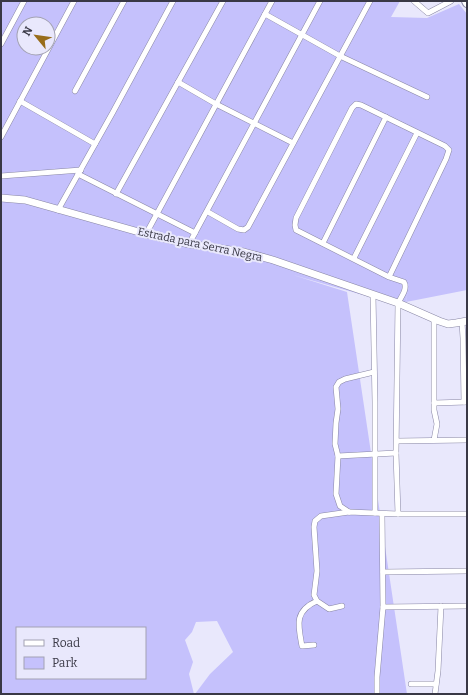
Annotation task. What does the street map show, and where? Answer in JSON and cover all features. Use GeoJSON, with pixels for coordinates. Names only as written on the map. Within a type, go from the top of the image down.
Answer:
{"type":"FeatureCollection","features":[{"type":"Feature","properties":{"kind":"street"},"geometry":{"type":"LineString","coordinates":[[1,44],[24,1]]}},
{"type":"Feature","properties":{"kind":"street"},"geometry":{"type":"LineString","coordinates":[[1,136],[74,1]]}},
{"type":"Feature","properties":{"kind":"street"},"geometry":{"type":"LineString","coordinates":[[75,91],[124,1]]}},
{"type":"Feature","properties":{"kind":"street"},"geometry":{"type":"LineString","coordinates":[[58,210],[173,1]]}},
{"type":"Feature","properties":{"kind":"street"},"geometry":{"type":"LineString","coordinates":[[116,194],[223,1]]}},
{"type":"Feature","properties":{"kind":"street"},"geometry":{"type":"LineString","coordinates":[[146,234],[272,1]]}},
{"type":"Feature","properties":{"kind":"street"},"geometry":{"type":"LineString","coordinates":[[189,244],[208,212],[320,1]]}},
{"type":"Feature","properties":{"kind":"street"},"geometry":{"type":"LineString","coordinates":[[208,212],[238,229],[246,229],[370,1]]}},
{"type":"Feature","properties":{"kind":"street"},"geometry":{"type":"LineString","coordinates":[[414,1],[428,13],[451,1]]}},
{"type":"Feature","properties":{"kind":"street"},"geometry":{"type":"LineString","coordinates":[[265,14],[340,56],[427,97]]}},
{"type":"Feature","properties":{"kind":"street"},"geometry":{"type":"LineString","coordinates":[[178,82],[216,104],[293,143]]}},
{"type":"Feature","properties":{"kind":"street"},"geometry":{"type":"LineString","coordinates":[[20,100],[95,144]]}},
{"type":"Feature","properties":{"kind":"street"},"geometry":{"type":"LineString","coordinates":[[389,277],[449,154],[449,150],[444,146],[358,104],[354,106],[296,218],[294,225],[296,230],[389,277],[404,282],[405,284],[406,288],[398,303],[396,453],[398,514]]}},
{"type":"Feature","properties":{"kind":"street"},"geometry":{"type":"LineString","coordinates":[[323,243],[386,117]]}},
{"type":"Feature","properties":{"kind":"street"},"geometry":{"type":"LineString","coordinates":[[354,258],[417,133]]}},
{"type":"Feature","properties":{"kind":"street"},"geometry":{"type":"LineString","coordinates":[[1,176],[80,172],[116,194],[195,233]]}},
{"type":"Feature","properties":{"kind":"street","name":"Estrada para Serra Negra"},"geometry":{"type":"LineString","coordinates":[[1,198],[25,200],[146,234],[189,244],[244,252],[273,260],[398,303],[434,320],[448,324],[464,322]]}},
{"type":"Feature","properties":{"kind":"street"},"geometry":{"type":"LineString","coordinates":[[373,295],[375,513]]}},
{"type":"Feature","properties":{"kind":"street"},"geometry":{"type":"LineString","coordinates":[[434,320],[434,410],[437,424],[434,440]]}},
{"type":"Feature","properties":{"kind":"street"},"geometry":{"type":"LineString","coordinates":[[434,403],[465,402],[464,322]]}},
{"type":"Feature","properties":{"kind":"street"},"geometry":{"type":"LineString","coordinates":[[348,512],[340,506],[336,499],[338,456],[335,444],[338,410],[336,391],[338,384],[345,379],[374,372]]}},
{"type":"Feature","properties":{"kind":"street"},"geometry":{"type":"LineString","coordinates":[[397,441],[467,440]]}},
{"type":"Feature","properties":{"kind":"street"},"geometry":{"type":"LineString","coordinates":[[338,456],[396,453]]}},
{"type":"Feature","properties":{"kind":"street"},"geometry":{"type":"LineString","coordinates":[[342,606],[329,609],[317,601],[314,594],[317,571],[314,524],[317,518],[321,516],[348,512],[382,514],[467,514]]}},
{"type":"Feature","properties":{"kind":"street"},"geometry":{"type":"LineString","coordinates":[[377,694],[383,607],[382,514]]}},
{"type":"Feature","properties":{"kind":"street"},"geometry":{"type":"LineString","coordinates":[[383,572],[467,571]]}},
{"type":"Feature","properties":{"kind":"street"},"geometry":{"type":"LineString","coordinates":[[314,645],[302,646],[300,617],[306,606],[317,601]]}},
{"type":"Feature","properties":{"kind":"street"},"geometry":{"type":"LineString","coordinates":[[435,694],[441,606]]}},
{"type":"Feature","properties":{"kind":"street"},"geometry":{"type":"LineString","coordinates":[[383,607],[467,606]]}},
{"type":"Feature","properties":{"kind":"street"},"geometry":{"type":"LineString","coordinates":[[411,684],[436,684]]}},
{"type":"Feature","properties":{"kind":"green space"},"geometry":{"type":"Polygon","coordinates":[[[1,1],[400,1],[391,17],[427,18],[459,4],[467,14],[467,290],[406,302],[408,288],[405,307],[293,275],[347,292],[407,694],[195,694],[210,674],[233,652],[217,621],[196,622],[192,632],[185,640],[193,662],[189,674],[194,694],[1,694],[1,1]]]}}]}
